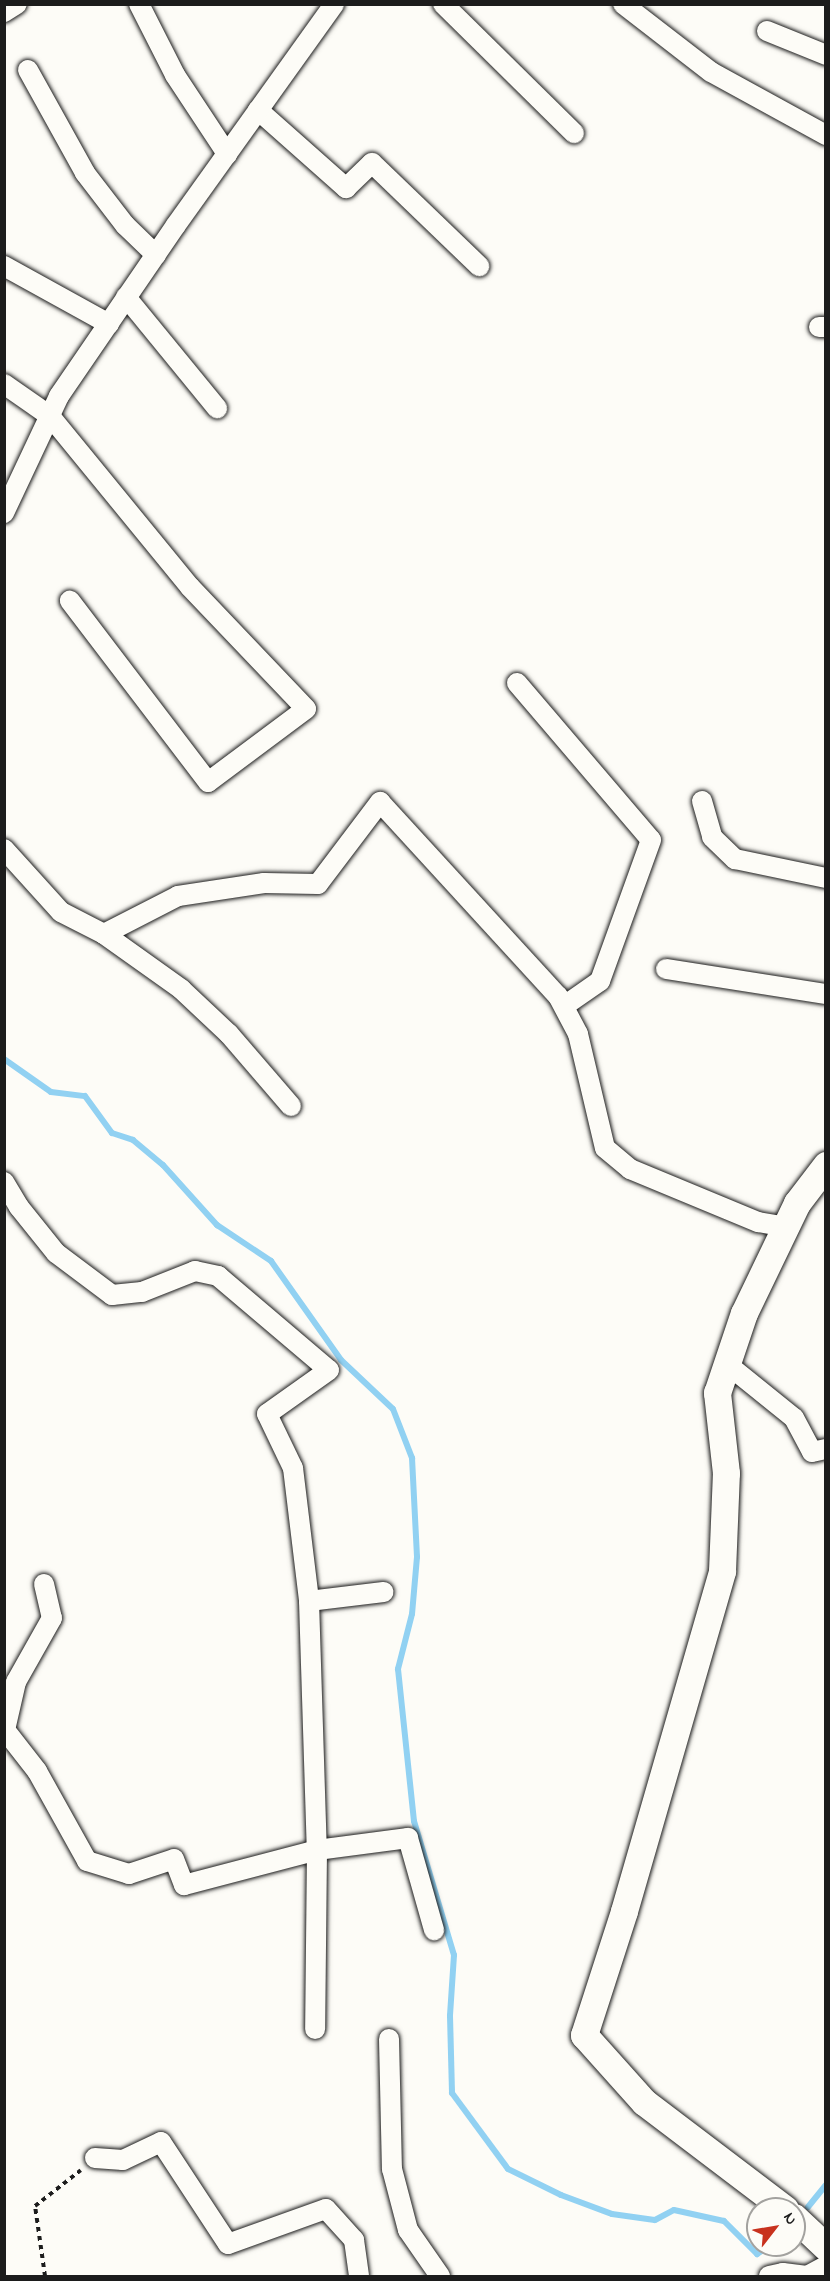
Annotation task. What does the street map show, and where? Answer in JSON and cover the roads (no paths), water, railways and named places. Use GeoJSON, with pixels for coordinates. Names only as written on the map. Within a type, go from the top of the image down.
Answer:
{"type":"FeatureCollection","features":[{"type":"Feature","properties":{"kind":"street"},"geometry":{"type":"LineString","coordinates":[[4,12],[17,4]]}},
{"type":"Feature","properties":{"kind":"street"},"geometry":{"type":"LineString","coordinates":[[139,4],[175,75],[227,154]]}},
{"type":"Feature","properties":{"kind":"street"},"geometry":{"type":"LineString","coordinates":[[4,513],[59,396],[126,297],[334,4]]}},
{"type":"Feature","properties":{"kind":"street"},"geometry":{"type":"LineString","coordinates":[[443,4],[574,134]]}},
{"type":"Feature","properties":{"kind":"street"},"geometry":{"type":"LineString","coordinates":[[623,4],[711,72],[825,135]]}},
{"type":"Feature","properties":{"kind":"street"},"geometry":{"type":"LineString","coordinates":[[767,31],[825,55]]}},
{"type":"Feature","properties":{"kind":"street"},"geometry":{"type":"LineString","coordinates":[[28,70],[85,173],[125,225],[156,255]]}},
{"type":"Feature","properties":{"kind":"street"},"geometry":{"type":"LineString","coordinates":[[258,110],[346,188],[372,163],[479,266]]}},
{"type":"Feature","properties":{"kind":"street"},"geometry":{"type":"LineString","coordinates":[[4,266],[109,324]]}},
{"type":"Feature","properties":{"kind":"street"},"geometry":{"type":"LineString","coordinates":[[126,297],[217,408]]}},
{"type":"Feature","properties":{"kind":"street"},"geometry":{"type":"LineString","coordinates":[[4,384],[50,416],[190,587],[306,709],[208,782],[70,601]]}},
{"type":"Feature","properties":{"kind":"street"},"geometry":{"type":"LineString","coordinates":[[517,683],[651,840],[600,981],[564,1006]]}},
{"type":"Feature","properties":{"kind":"street"},"geometry":{"type":"LineString","coordinates":[[702,801],[712,837],[735,859],[825,878]]}},
{"type":"Feature","properties":{"kind":"street"},"geometry":{"type":"LineString","coordinates":[[104,934],[177,896],[264,883],[318,884],[380,802],[558,996],[578,1034],[605,1148],[630,1169],[758,1222],[785,1227]]}},
{"type":"Feature","properties":{"kind":"street"},"geometry":{"type":"LineString","coordinates":[[4,849],[61,912],[104,934],[181,989],[229,1034],[291,1106]]}},
{"type":"Feature","properties":{"kind":"street"},"geometry":{"type":"LineString","coordinates":[[666,969],[825,994]]}},
{"type":"Feature","properties":{"kind":"street"},"geometry":{"type":"LineString","coordinates":[[769,2197],[644,2102],[584,2035],[624,1911],[722,1571],[726,1473],[717,1393],[744,1312],[797,1203],[825,1166]]}},
{"type":"Feature","properties":{"kind":"street"},"geometry":{"type":"LineString","coordinates":[[4,1182],[19,1207],[56,1253],[112,1295],[142,1292],[195,1271],[218,1276],[329,1370],[267,1414],[293,1468],[309,1601],[317,1850],[315,2029]]}},
{"type":"Feature","properties":{"kind":"street"},"geometry":{"type":"LineString","coordinates":[[727,1364],[794,1418],[812,1452],[825,1449]]}},
{"type":"Feature","properties":{"kind":"street"},"geometry":{"type":"LineString","coordinates":[[44,1584],[52,1618],[16,1683],[5,1730],[37,1771],[87,1861],[129,1874],[174,1859],[184,1885],[317,1850],[408,1838],[434,1930]]}},
{"type":"Feature","properties":{"kind":"street"},"geometry":{"type":"LineString","coordinates":[[309,1601],[383,1592]]}},
{"type":"Feature","properties":{"kind":"street"},"geometry":{"type":"LineString","coordinates":[[389,2039],[392,2169],[408,2230],[440,2277]]}},
{"type":"Feature","properties":{"kind":"street"},"geometry":{"type":"LineString","coordinates":[[95,2158],[123,2160],[161,2142],[228,2244],[326,2209],[354,2240],[359,2277]]}},
{"type":"Feature","properties":{"kind":"street"},"geometry":{"type":"LineString","coordinates":[[806,2229],[825,2247]]}},
{"type":"Feature","properties":{"kind":"street"},"geometry":{"type":"LineString","coordinates":[[769,2277],[783,2273],[807,2276],[825,2266]]}},
{"type":"Feature","properties":{"kind":"waterway"},"geometry":{"type":"LineString","coordinates":[[4,1059],[51,1092],[85,1096],[112,1133],[133,1140],[163,1165],[217,1225],[271,1261],[341,1360],[393,1409],[412,1458],[417,1557],[412,1614],[398,1669],[414,1821],[454,1955],[450,2016],[452,2093],[508,2169],[561,2195],[612,2214],[655,2220],[674,2210],[724,2221],[746,2243]]}},
{"type":"Feature","properties":{"kind":"waterway"},"geometry":{"type":"LineString","coordinates":[[808,2207],[826,2185]]}}]}
